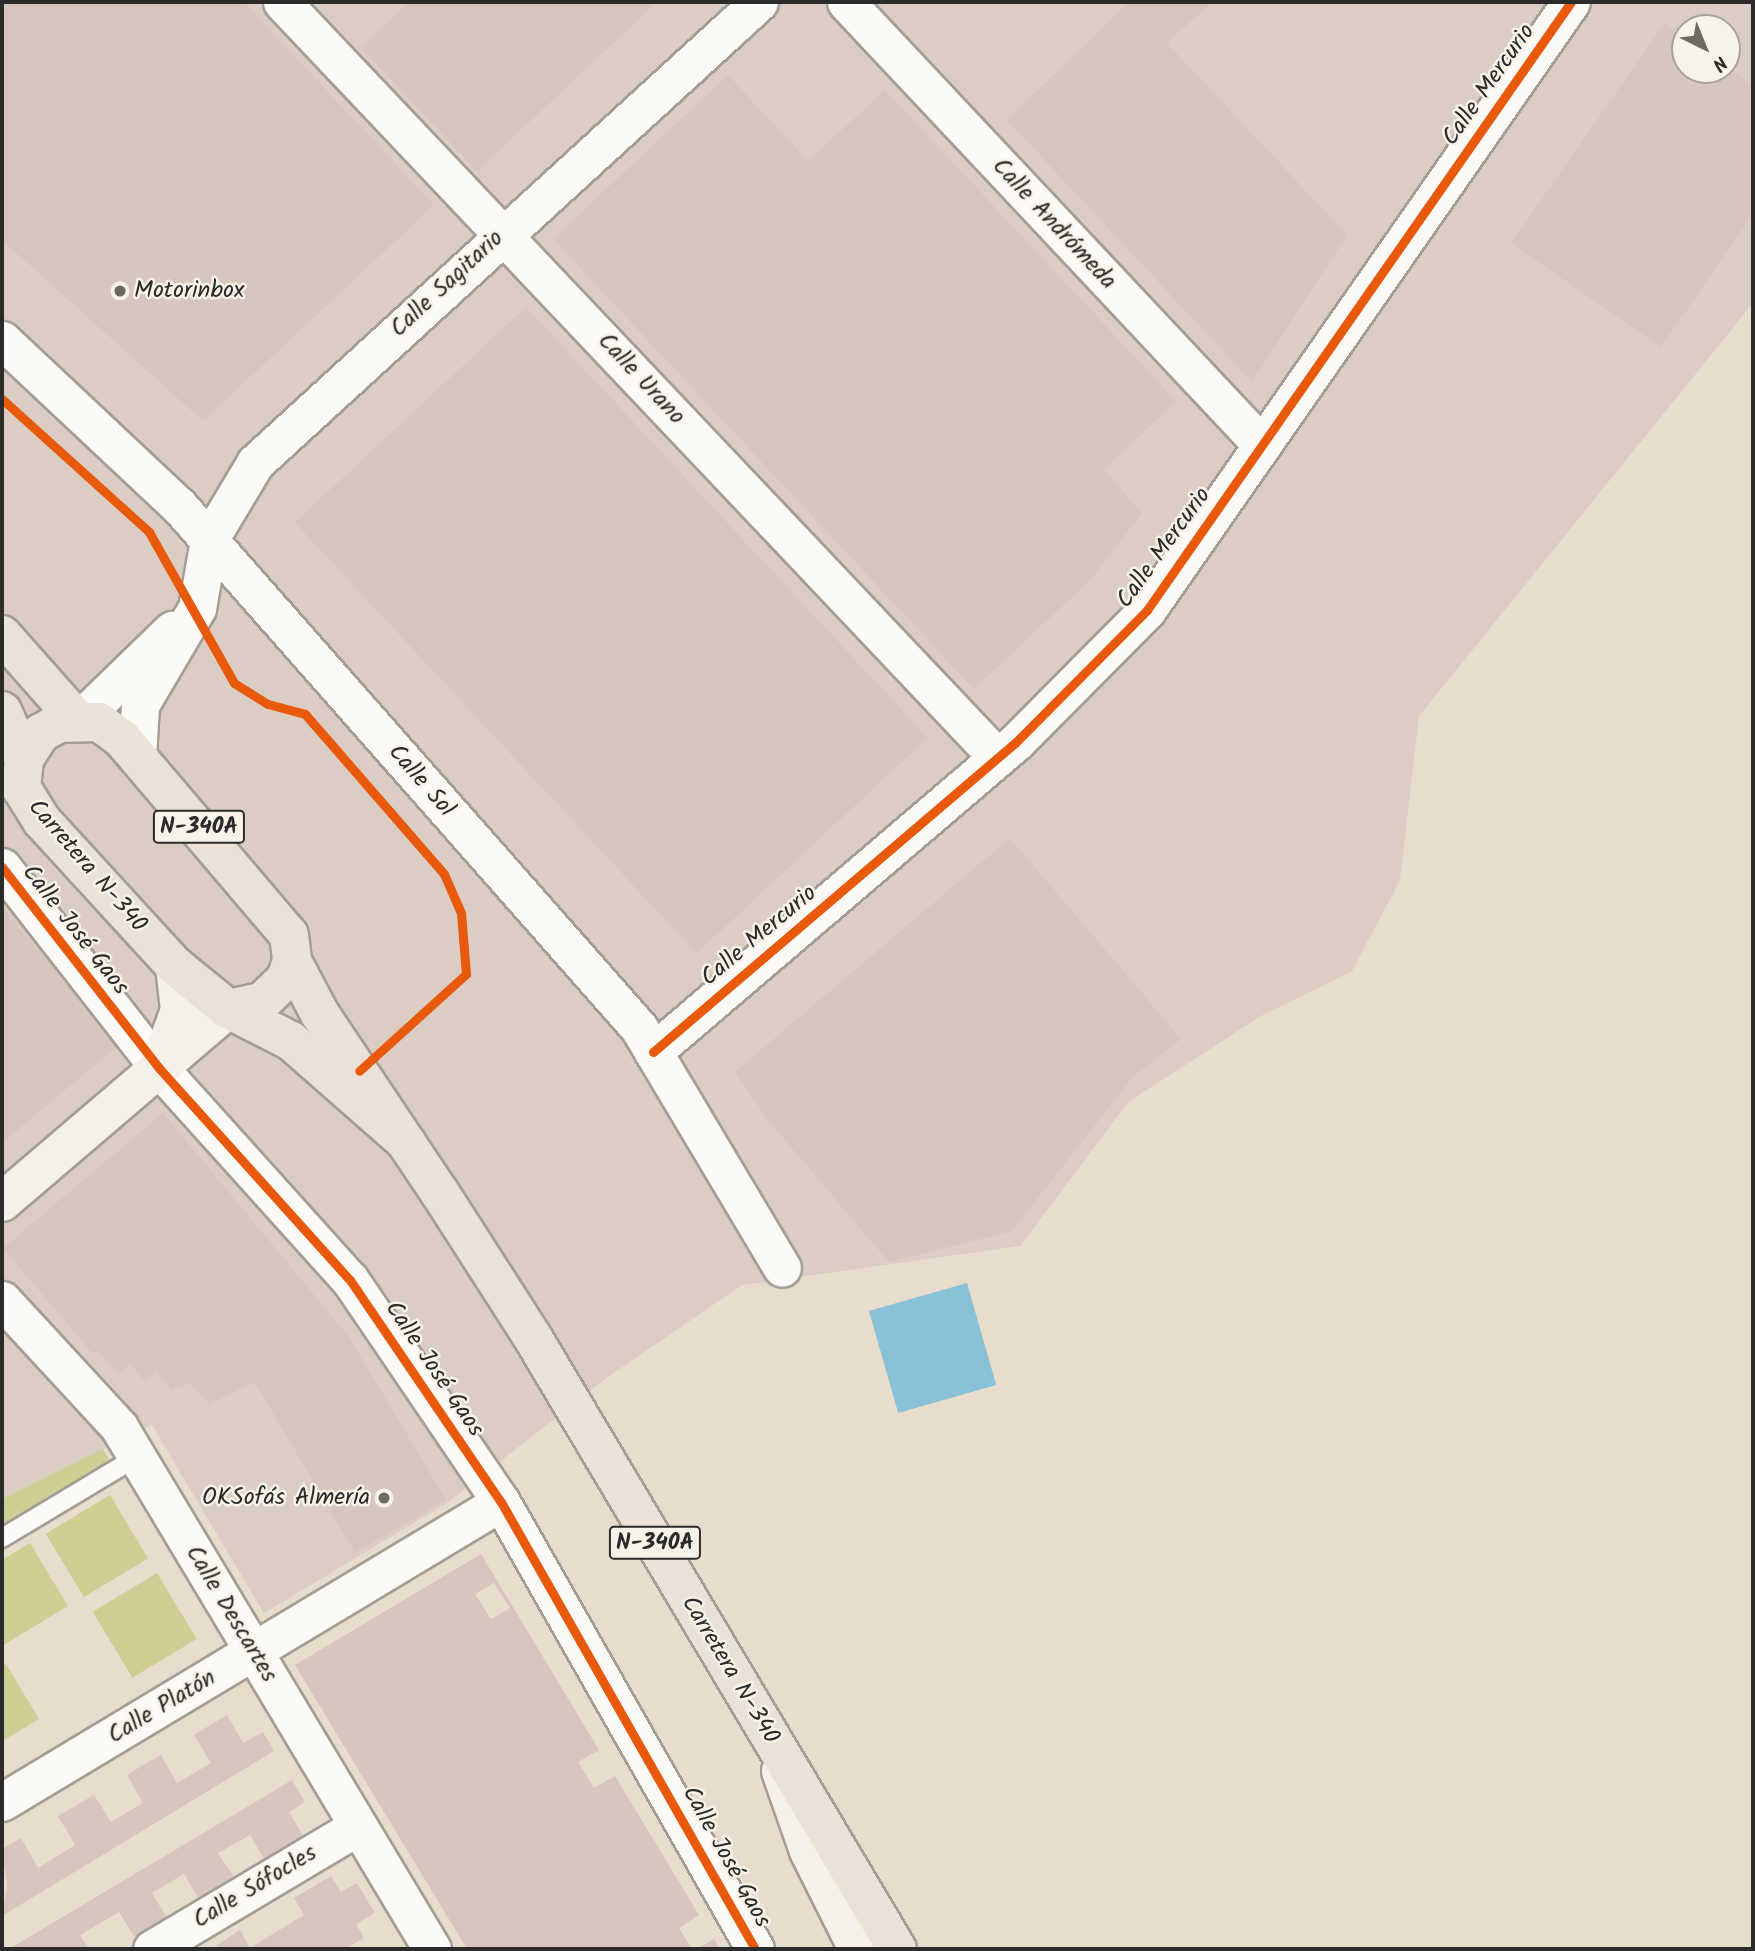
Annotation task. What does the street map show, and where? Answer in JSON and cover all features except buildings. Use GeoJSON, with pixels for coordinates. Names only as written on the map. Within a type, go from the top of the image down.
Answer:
{"type":"FeatureCollection","features":[{"type":"Feature","properties":{"kind":"highway"},"geometry":{"type":"LineString","coordinates":[[2,635],[78,721],[41,733],[24,759]]}},
{"type":"Feature","properties":{"kind":"highway","name":"N-340A"},"geometry":{"type":"LineString","coordinates":[[2,711],[24,759]]}},
{"type":"Feature","properties":{"kind":"highway","name":"Carretera N-340"},"geometry":{"type":"LineString","coordinates":[[78,721],[99,722],[137,757],[268,907],[289,935],[292,961],[405,1142],[533,1338],[897,1949]]}},
{"type":"Feature","properties":{"kind":"highway","name":"Carretera N-340"},"geometry":{"type":"LineString","coordinates":[[24,759],[21,788],[42,821],[175,966],[229,1009],[291,1041],[405,1142]]}},
{"type":"Feature","properties":{"kind":"highway"},"geometry":{"type":"LineString","coordinates":[[229,1009],[262,1002],[286,979],[292,961]]}},
{"type":"Feature","properties":{"kind":"street","name":"Calle Urano"},"geometry":{"type":"LineString","coordinates":[[282,2],[503,232],[998,758]]}},
{"type":"Feature","properties":{"kind":"street","name":"Calle Sagitario"},"geometry":{"type":"LineString","coordinates":[[137,757],[140,705],[197,608],[209,540],[255,463],[503,232],[760,2]]}},
{"type":"Feature","properties":{"kind":"street","name":"Calle Andrómeda"},"geometry":{"type":"LineString","coordinates":[[846,2],[1262,445]]}},
{"type":"Feature","properties":{"kind":"street","name":"Calle Mercurio"},"geometry":{"type":"LineString","coordinates":[[653,1052],[998,758],[1147,610],[1570,2]]}},
{"type":"Feature","properties":{"kind":"street","name":"Calle Sol"},"geometry":{"type":"LineString","coordinates":[[2,340],[209,540],[639,1028],[782,1268]]}},
{"type":"Feature","properties":{"kind":"street"},"geometry":{"type":"LineString","coordinates":[[78,721],[197,608]]}},
{"type":"Feature","properties":{"kind":"street","name":"Calle José Gaos"},"geometry":{"type":"LineString","coordinates":[[2,867],[159,1068],[350,1280],[501,1502],[755,1949]]}},
{"type":"Feature","properties":{"kind":"street"},"geometry":{"type":"LineString","coordinates":[[159,1068],[180,1010],[175,966]]}},
{"type":"Feature","properties":{"kind":"street"},"geometry":{"type":"LineString","coordinates":[[2,1202],[229,1009]]}},
{"type":"Feature","properties":{"kind":"street","name":"Calle Descartes"},"geometry":{"type":"LineString","coordinates":[[2,1300],[119,1427],[432,1949]]}},
{"type":"Feature","properties":{"kind":"street","name":"Calle Platón"},"geometry":{"type":"LineString","coordinates":[[2,1802],[501,1502]]}},
{"type":"Feature","properties":{"kind":"street"},"geometry":{"type":"LineString","coordinates":[[767,1732],[809,1852],[858,1949]]}},
{"type":"Feature","properties":{"kind":"street","name":"Calle Sófocles"},"geometry":{"type":"LineString","coordinates":[[152,1949],[358,1826]]}},
{"type":"Feature","properties":{"kind":"lane"},"geometry":{"type":"LineString","coordinates":[[2,1538],[137,1457]]}},
{"type":"Feature","properties":{"kind":"shaded area"},"geometry":{"type":"Polygon","coordinates":[[[2,2],[1753,2],[1753,303],[1419,716],[1400,880],[1352,971],[1261,1016],[1128,1102],[1020,1246],[742,1285],[605,1379],[447,1503],[264,1613],[152,1425],[2,1499],[2,2]]]}},
{"type":"Feature","properties":{"kind":"green space"},"geometry":{"type":"Polygon","coordinates":[[[103,1449],[110,1461],[2,1527],[2,1499],[103,1449]]]}},
{"type":"Feature","properties":{"kind":"green space"},"geometry":{"type":"Polygon","coordinates":[[[110,1495],[148,1558],[84,1597],[46,1534],[110,1495]]]}},
{"type":"Feature","properties":{"kind":"green space"},"geometry":{"type":"Polygon","coordinates":[[[30,1543],[68,1606],[2,1646],[2,1560],[30,1543]]]}},
{"type":"Feature","properties":{"kind":"green space"},"geometry":{"type":"Polygon","coordinates":[[[157,1573],[197,1639],[132,1678],[93,1612],[157,1573]]]}},
{"type":"Feature","properties":{"kind":"green space"},"geometry":{"type":"Polygon","coordinates":[[[6,1664],[39,1719],[4,1740],[2,1666],[6,1664]]]}},
{"type":"Feature","properties":{"kind":"water"},"geometry":{"type":"Polygon","coordinates":[[[967,1283],[996,1385],[898,1413],[869,1311],[967,1283]]]}},
{"type":"Feature","properties":{"kind":"cycle path"},"geometry":{"type":"LineString","coordinates":[[653,1052],[1016,742],[1147,610],[1571,2]]}},
{"type":"Feature","properties":{"kind":"cycle path"},"geometry":{"type":"LineString","coordinates":[[2,399],[149,532],[234,683],[268,704],[305,714],[444,874],[461,913],[466,974],[359,1071]]}},
{"type":"Feature","properties":{"kind":"cycle path"},"geometry":{"type":"LineString","coordinates":[[2,867],[159,1068],[350,1280],[501,1502],[755,1949]]}},
{"type":"Feature","properties":{"kind":"place","name":"Motorinbox"},"geometry":{"type":"Point","coordinates":[120,291]}},
{"type":"Feature","properties":{"kind":"place","name":"OKSofás Almería"},"geometry":{"type":"Point","coordinates":[384,1498]}}]}
